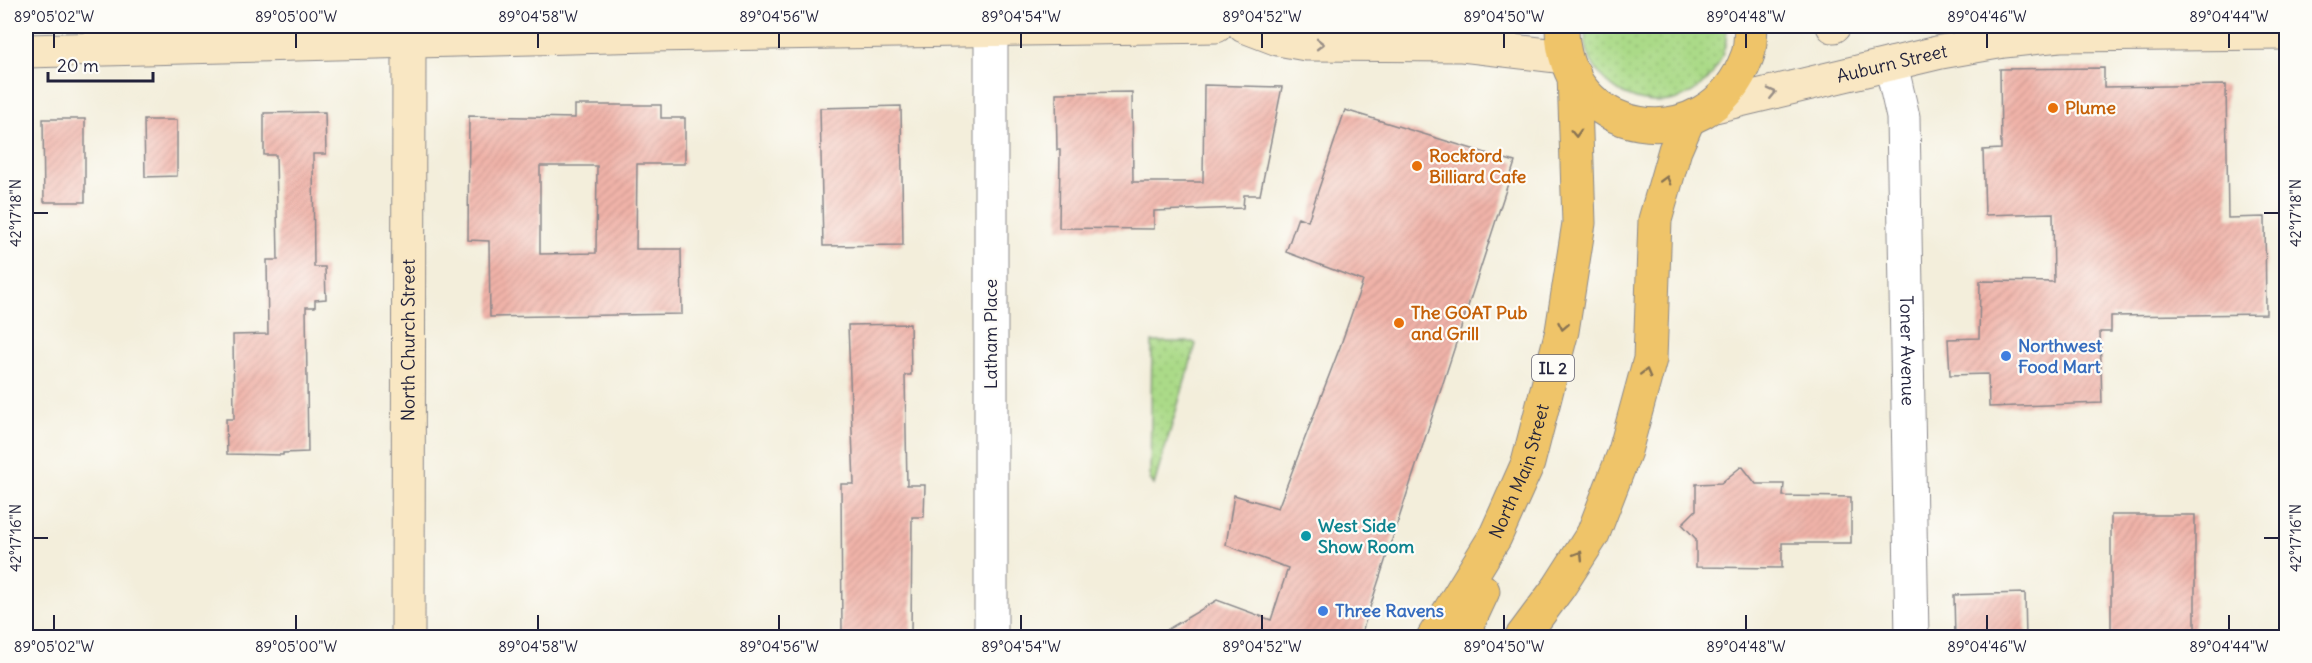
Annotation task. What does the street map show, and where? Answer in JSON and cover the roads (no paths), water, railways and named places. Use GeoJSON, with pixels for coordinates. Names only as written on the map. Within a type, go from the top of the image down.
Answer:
{"type":"FeatureCollection","features":[{"type":"Feature","properties":{"kind":"main road"},"geometry":{"type":"LineString","coordinates":[[26,51],[409,42],[650,30],[991,30],[1216,26]]}},
{"type":"Feature","properties":{"kind":"main road"},"geometry":{"type":"LineString","coordinates":[[1244,26],[1278,39],[1306,44],[1462,45],[1567,52],[1579,85],[1600,107],[1627,121],[1657,126],[1701,113]]}},
{"type":"Feature","properties":{"kind":"main road"},"geometry":{"type":"LineString","coordinates":[[1521,638],[1559,587],[1593,534],[1625,451],[1650,359],[1655,220],[1675,150],[1701,113],[1736,84],[1749,55],[1751,26]]}},
{"type":"Feature","properties":{"kind":"main road","name":"Auburn Street"},"geometry":{"type":"LineString","coordinates":[[1701,113],[1891,64],[2004,41],[2060,36],[2286,33]]}},
{"type":"Feature","properties":{"kind":"main road","name":"North Church Street"},"geometry":{"type":"LineString","coordinates":[[408,638],[409,42]]}},
{"type":"Feature","properties":{"kind":"main road","name":"North Main Street"},"geometry":{"type":"LineString","coordinates":[[1433,638],[1496,537],[1528,463],[1564,320],[1579,224],[1567,52]]}},
{"type":"Feature","properties":{"kind":"main road"},"geometry":{"type":"LineString","coordinates":[[1461,638],[1487,582],[1496,537]]}},
{"type":"Feature","properties":{"kind":"street","name":"Latham Place"},"geometry":{"type":"LineString","coordinates":[[991,30],[991,638]]}},
{"type":"Feature","properties":{"kind":"street","name":"Toner Avenue"},"geometry":{"type":"LineString","coordinates":[[1891,64],[1903,117],[1912,638]]}},
{"type":"Feature","properties":{"kind":"street"},"geometry":{"type":"LineString","coordinates":[[1540,638],[1559,587]]}},
{"type":"Feature","properties":{"kind":"place","name":"Plume"},"geometry":{"type":"Point","coordinates":[2053,108]}},
{"type":"Feature","properties":{"kind":"place","name":"Rockford Billiard Cafe"},"geometry":{"type":"Point","coordinates":[1417,166]}},
{"type":"Feature","properties":{"kind":"place","name":"The GOAT Pub and Grill"},"geometry":{"type":"Point","coordinates":[1399,323]}},
{"type":"Feature","properties":{"kind":"place","name":"Northwest Food Mart"},"geometry":{"type":"Point","coordinates":[2006,356]}},
{"type":"Feature","properties":{"kind":"place","name":"West Side Show Room"},"geometry":{"type":"Point","coordinates":[1306,536]}},
{"type":"Feature","properties":{"kind":"place","name":"Three Ravens"},"geometry":{"type":"Point","coordinates":[1323,611]}}]}
